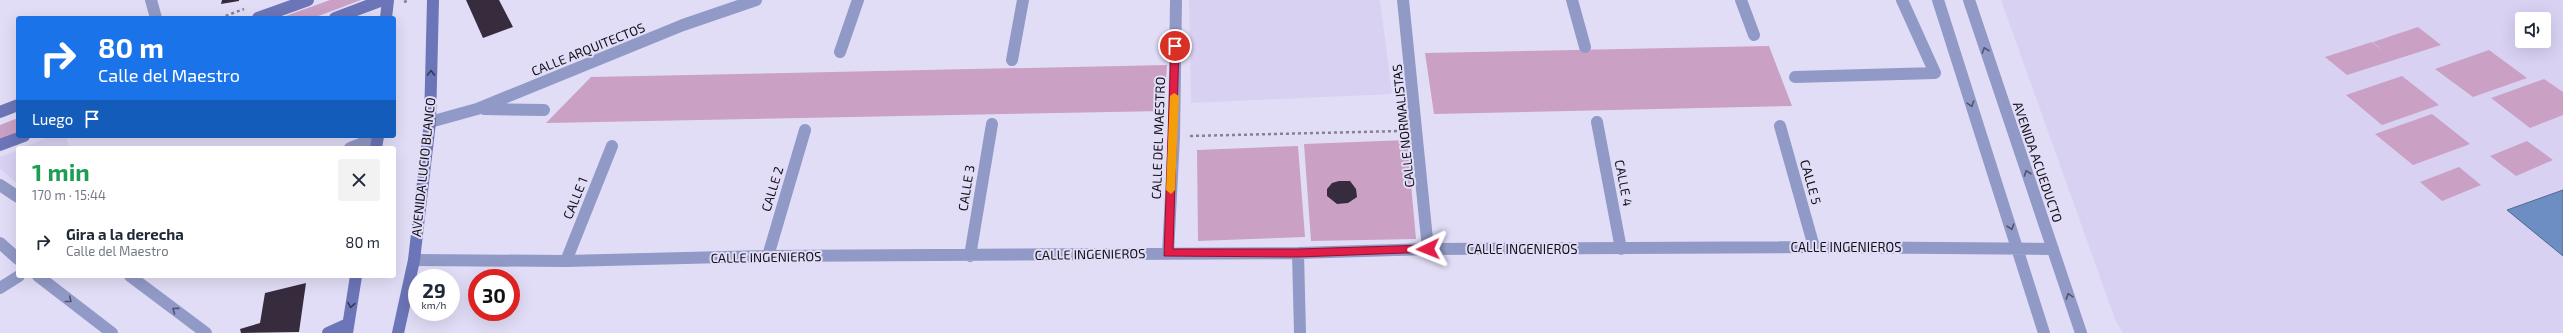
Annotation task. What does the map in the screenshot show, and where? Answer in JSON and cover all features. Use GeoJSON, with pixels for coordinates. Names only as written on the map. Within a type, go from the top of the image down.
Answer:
{"type":"FeatureCollection","features":[{"type":"Feature","properties":{"kind":"main road"},"geometry":{"type":"LineString","coordinates":[[264,16],[308,0]]}},
{"type":"Feature","properties":{"kind":"main road"},"geometry":{"type":"LineString","coordinates":[[341,16],[383,0]]}},
{"type":"Feature","properties":{"kind":"main road"},"geometry":{"type":"LineString","coordinates":[[386,16],[388,0]]}},
{"type":"Feature","properties":{"kind":"main road","name":"AVENIDA LUCIO BLANCO"},"geometry":{"type":"LineString","coordinates":[[398,333],[414,260],[430,122],[433,0]]}},
{"type":"Feature","properties":{"kind":"main road"},"geometry":{"type":"LineString","coordinates":[[0,112],[16,107]]}},
{"type":"Feature","properties":{"kind":"main road"},"geometry":{"type":"LineString","coordinates":[[0,145],[19,138]]}},
{"type":"Feature","properties":{"kind":"main road"},"geometry":{"type":"LineString","coordinates":[[328,333],[347,329],[356,278]]}},
{"type":"Feature","properties":{"kind":"street"},"geometry":{"type":"LineString","coordinates":[[151,0],[155,16]]}},
{"type":"Feature","properties":{"kind":"street","name":"CALLE ARQUITECTOS"},"geometry":{"type":"LineString","coordinates":[[430,122],[477,109],[683,25],[756,0]]}},
{"type":"Feature","properties":{"kind":"street"},"geometry":{"type":"LineString","coordinates":[[840,52],[858,0]]}},
{"type":"Feature","properties":{"kind":"street"},"geometry":{"type":"LineString","coordinates":[[1012,60],[1023,0]]}},
{"type":"Feature","properties":{"kind":"street","name":"CALLE DEL MAESTRO"},"geometry":{"type":"LineString","coordinates":[[1168,253],[1174,137],[1176,0]]}},
{"type":"Feature","properties":{"kind":"street","name":"CALLE NORMALISTAS"},"geometry":{"type":"LineString","coordinates":[[1403,0],[1418,131],[1428,249]]}},
{"type":"Feature","properties":{"kind":"street"},"geometry":{"type":"LineString","coordinates":[[1572,0],[1585,47]]}},
{"type":"Feature","properties":{"kind":"street"},"geometry":{"type":"LineString","coordinates":[[1741,0],[1754,35]]}},
{"type":"Feature","properties":{"kind":"street"},"geometry":{"type":"LineString","coordinates":[[1795,77],[1935,73],[1902,0]]}},
{"type":"Feature","properties":{"kind":"street"},"geometry":{"type":"LineString","coordinates":[[1938,0],[2018,247],[2044,333]]}},
{"type":"Feature","properties":{"kind":"street","name":"AVENIDA ACUEDUCTO"},"geometry":{"type":"LineString","coordinates":[[1968,0],[2081,333]]}},
{"type":"Feature","properties":{"kind":"street"},"geometry":{"type":"LineString","coordinates":[[477,109],[544,110]]}},
{"type":"Feature","properties":{"kind":"street","name":"CALLE 4"},"geometry":{"type":"LineString","coordinates":[[1597,122],[1621,250]]}},
{"type":"Feature","properties":{"kind":"street","name":"CALLE 3"},"geometry":{"type":"LineString","coordinates":[[970,256],[992,124]]}},
{"type":"Feature","properties":{"kind":"street","name":"CALLE 5"},"geometry":{"type":"LineString","coordinates":[[1780,126],[1814,247]]}},
{"type":"Feature","properties":{"kind":"street","name":"CALLE 2"},"geometry":{"type":"LineString","coordinates":[[768,256],[806,130]]}},
{"type":"Feature","properties":{"kind":"street"},"geometry":{"type":"LineString","coordinates":[[357,146],[377,140]]}},
{"type":"Feature","properties":{"kind":"street","name":"CALLE 1"},"geometry":{"type":"LineString","coordinates":[[566,261],[612,146]]}},
{"type":"Feature","properties":{"kind":"street"},"geometry":{"type":"LineString","coordinates":[[0,185],[16,196]]}},
{"type":"Feature","properties":{"kind":"street"},"geometry":{"type":"LineString","coordinates":[[0,244],[16,257]]}},
{"type":"Feature","properties":{"kind":"street","name":"CALLE INGENIEROS"},"geometry":{"type":"LineString","coordinates":[[414,260],[566,261],[768,256],[1298,253],[1428,249],[1621,250],[1814,247],[2018,247],[2053,249]]}},
{"type":"Feature","properties":{"kind":"street"},"geometry":{"type":"LineString","coordinates":[[1298,253],[1300,333]]}},
{"type":"Feature","properties":{"kind":"street"},"geometry":{"type":"LineString","coordinates":[[0,288],[17,278]]}},
{"type":"Feature","properties":{"kind":"street"},"geometry":{"type":"LineString","coordinates":[[41,278],[112,333]]}},
{"type":"Feature","properties":{"kind":"street"},"geometry":{"type":"LineString","coordinates":[[133,278],[206,333]]}},
{"type":"Feature","properties":{"kind":"path"},"geometry":{"type":"LineString","coordinates":[[1174,137],[1418,131]]}},
{"type":"Feature","properties":{"kind":"shaded area"},"geometry":{"type":"Polygon","coordinates":[[[330,0],[361,0],[318,16],[286,16],[330,0]]]}},
{"type":"Feature","properties":{"kind":"shaded area"},"geometry":{"type":"Polygon","coordinates":[[[1189,0],[1380,0],[1392,94],[1191,103],[1189,0]]]}},
{"type":"Feature","properties":{"kind":"shaded area"},"geometry":{"type":"Polygon","coordinates":[[[2001,0],[2563,0],[2563,333],[2123,333],[2116,322],[2001,0]]]}},
{"type":"Feature","properties":{"kind":"shaded area"},"geometry":{"type":"Polygon","coordinates":[[[2418,27],[2441,45],[2347,75],[2325,57],[2372,42],[2384,52],[2373,42],[2418,27]]]}},
{"type":"Feature","properties":{"kind":"shaded area"},"geometry":{"type":"Polygon","coordinates":[[[1769,46],[1792,106],[1434,114],[1425,53],[1769,46]]]}},
{"type":"Feature","properties":{"kind":"shaded area"},"geometry":{"type":"Polygon","coordinates":[[[2489,50],[2527,78],[2473,97],[2435,69],[2489,50]]]}},
{"type":"Feature","properties":{"kind":"shaded area"},"geometry":{"type":"Polygon","coordinates":[[[1167,65],[1164,111],[546,123],[591,77],[1167,65]]]}},
{"type":"Feature","properties":{"kind":"shaded area"},"geometry":{"type":"Polygon","coordinates":[[[2402,76],[2439,105],[2382,125],[2346,95],[2402,76]]]}},
{"type":"Feature","properties":{"kind":"shaded area"},"geometry":{"type":"Polygon","coordinates":[[[2544,79],[2563,92],[2563,115],[2530,128],[2491,98],[2544,79]]]}},
{"type":"Feature","properties":{"kind":"shaded area"},"geometry":{"type":"Polygon","coordinates":[[[2432,114],[2470,144],[2413,165],[2375,134],[2432,114]]]}},
{"type":"Feature","properties":{"kind":"shaded area"},"geometry":{"type":"Polygon","coordinates":[[[16,119],[16,135],[0,141],[0,125],[16,119]]]}},
{"type":"Feature","properties":{"kind":"shaded area"},"geometry":{"type":"Polygon","coordinates":[[[46,138],[66,138],[68,146],[27,146],[46,138]]]}},
{"type":"Feature","properties":{"kind":"shaded area"},"geometry":{"type":"Polygon","coordinates":[[[1407,140],[1416,239],[1311,241],[1304,144],[1407,140]]]}},
{"type":"Feature","properties":{"kind":"shaded area"},"geometry":{"type":"Polygon","coordinates":[[[2527,141],[2553,160],[2516,176],[2490,156],[2527,141]]]}},
{"type":"Feature","properties":{"kind":"shaded area"},"geometry":{"type":"Polygon","coordinates":[[[1298,146],[1305,237],[1198,241],[1197,150],[1298,146]]]}},
{"type":"Feature","properties":{"kind":"shaded area"},"geometry":{"type":"Polygon","coordinates":[[[16,151],[16,182],[0,169],[0,157],[16,151]]]}},
{"type":"Feature","properties":{"kind":"shaded area"},"geometry":{"type":"Polygon","coordinates":[[[2459,167],[2481,185],[2442,201],[2420,182],[2459,167]]]}},
{"type":"Feature","properties":{"kind":"water"},"geometry":{"type":"Polygon","coordinates":[[[2563,190],[2563,256],[2507,210],[2563,190]]]}},
{"type":"Feature","properties":{"kind":"building"},"geometry":{"type":"Polygon","coordinates":[[[222,0],[239,0],[239,1],[221,4],[222,0]]]}},
{"type":"Feature","properties":{"kind":"building"},"geometry":{"type":"Polygon","coordinates":[[[466,0],[499,0],[513,27],[483,38],[466,0]]]}},
{"type":"Feature","properties":{"kind":"building"},"geometry":{"type":"Polygon","coordinates":[[[1339,181],[1350,181],[1356,189],[1357,197],[1348,203],[1337,204],[1327,196],[1327,189],[1332,183],[1339,181]]]}},
{"type":"Feature","properties":{"kind":"building"},"geometry":{"type":"Polygon","coordinates":[[[306,283],[299,332],[241,333],[240,329],[260,323],[265,293],[306,283]]]}},
{"type":"Feature","properties":{"kind":"slow traffic"},"geometry":{"type":"LineString","coordinates":[[1171,190],[1174,137],[1174,96]]}},
{"type":"Feature","properties":{"kind":"route"},"geometry":{"type":"LineString","coordinates":[[1175,46],[1174,137],[1168,253],[1298,253],[1428,249]]}}]}
